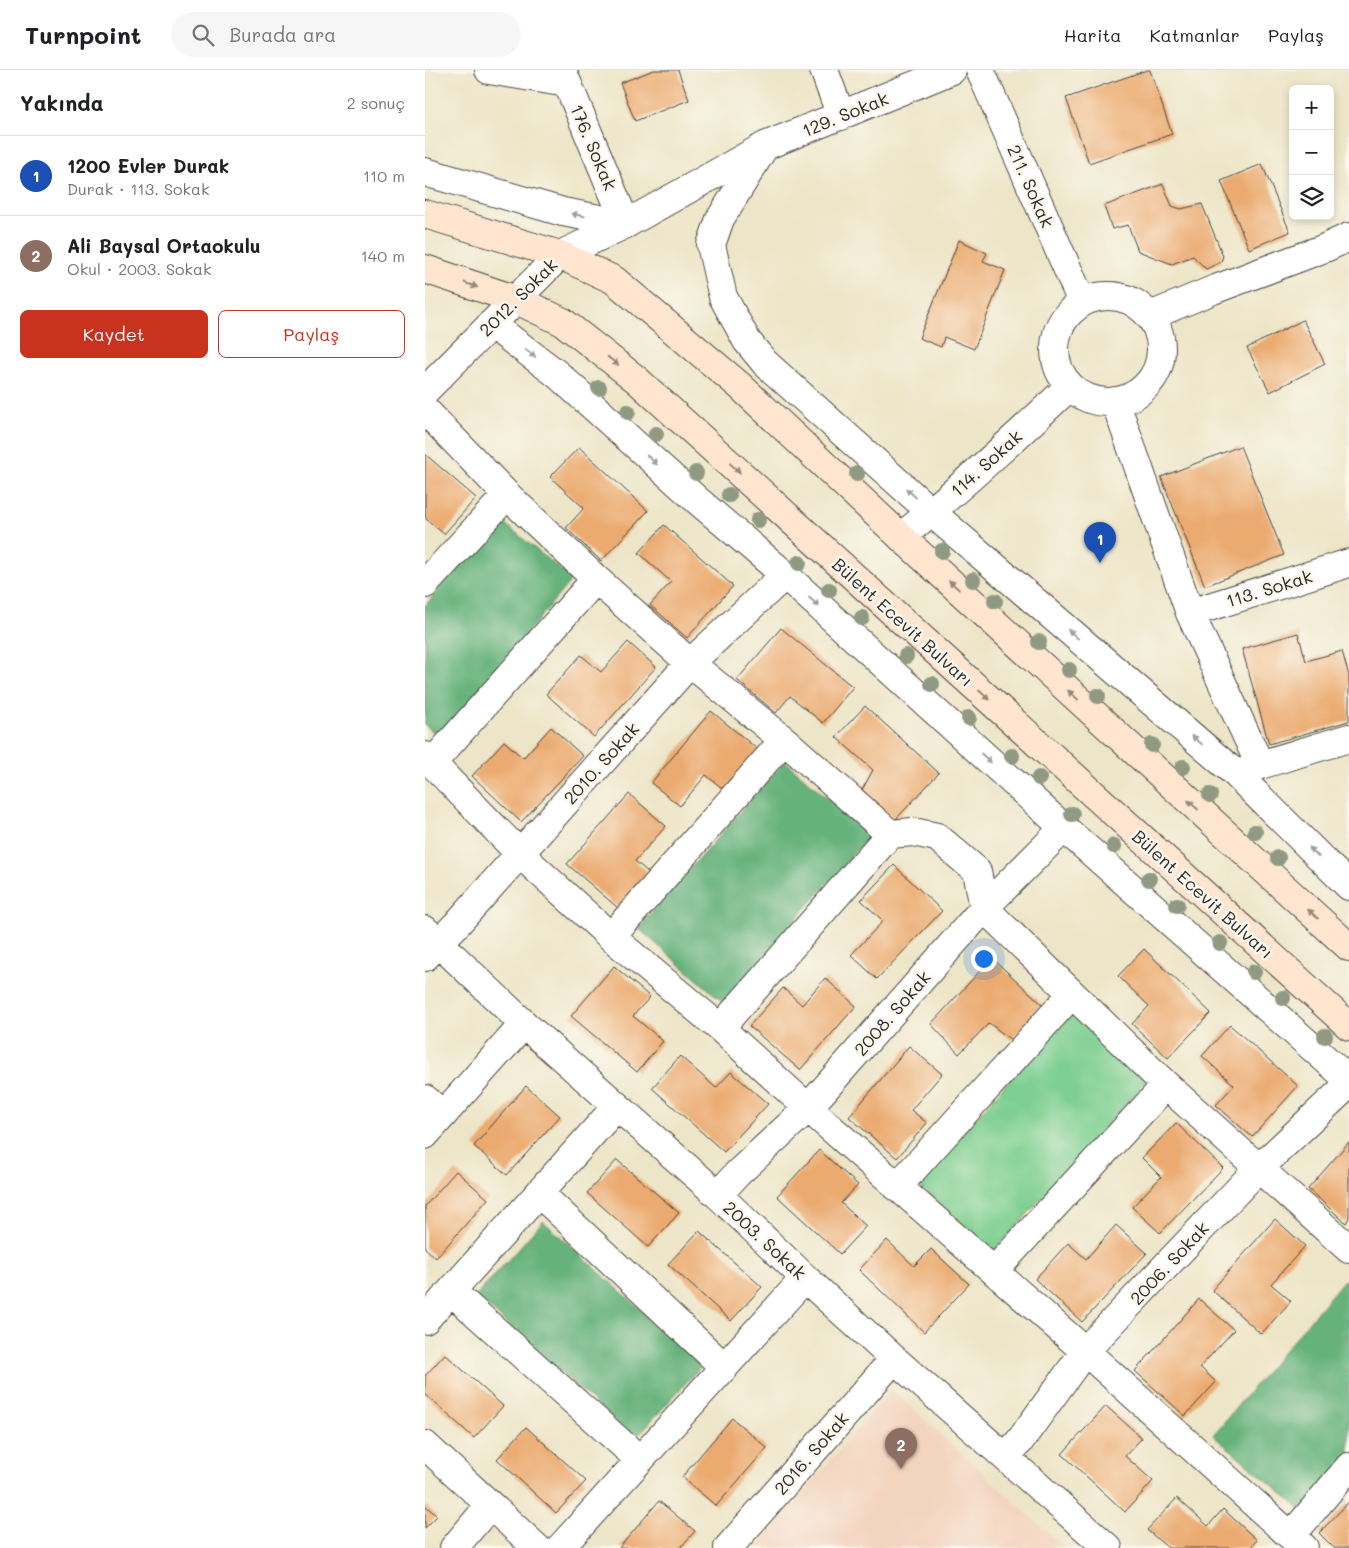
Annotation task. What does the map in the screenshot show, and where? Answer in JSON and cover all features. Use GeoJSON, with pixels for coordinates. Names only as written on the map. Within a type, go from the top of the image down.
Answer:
{"type":"FeatureCollection","features":[{"type":"Feature","properties":{"kind":"main road"},"geometry":{"type":"LineString","coordinates":[[425,214],[560,255],[614,280],[740,386],[901,537],[1349,947]]}},
{"type":"Feature","properties":{"kind":"main road","name":"Bülent Ecevit Bulvarı"},"geometry":{"type":"LineString","coordinates":[[425,269],[517,300],[563,322],[637,380],[1349,1026]]}},
{"type":"Feature","properties":{"kind":"street"},"geometry":{"type":"LineString","coordinates":[[489,70],[564,76]]}},
{"type":"Feature","properties":{"kind":"street"},"geometry":{"type":"LineString","coordinates":[[824,70],[841,116]]}},
{"type":"Feature","properties":{"kind":"street","name":"129. Sokak"},"geometry":{"type":"LineString","coordinates":[[626,224],[765,146],[952,70]]}},
{"type":"Feature","properties":{"kind":"street","name":"211. Sokak"},"geometry":{"type":"LineString","coordinates":[[980,70],[1083,302]]}},
{"type":"Feature","properties":{"kind":"street","name":"176. Sokak"},"geometry":{"type":"LineString","coordinates":[[564,76],[626,224]]}},
{"type":"Feature","properties":{"kind":"street"},"geometry":{"type":"LineString","coordinates":[[765,146],[719,219],[711,245],[723,298],[747,342],[765,363],[931,512],[1248,770],[1349,886]]}},
{"type":"Feature","properties":{"kind":"street"},"geometry":{"type":"LineString","coordinates":[[425,172],[563,212],[626,224]]}},
{"type":"Feature","properties":{"kind":"street","name":"2012. Sokak"},"geometry":{"type":"LineString","coordinates":[[425,390],[560,255],[626,224]]}},
{"type":"Feature","properties":{"kind":"street"},"geometry":{"type":"LineString","coordinates":[[1150,316],[1349,237]]}},
{"type":"Feature","properties":{"kind":"street"},"geometry":{"type":"LineString","coordinates":[[1100,296],[1119,297],[1131,300],[1150,316],[1160,338],[1159,363],[1147,384],[1138,392],[1127,398],[1103,402],[1079,394],[1062,376],[1054,353],[1055,341],[1058,329],[1072,308],[1100,296]]}},
{"type":"Feature","properties":{"kind":"street"},"geometry":{"type":"LineString","coordinates":[[491,324],[557,374],[697,500],[785,575],[1064,828],[1349,1080]]}},
{"type":"Feature","properties":{"kind":"street"},"geometry":{"type":"LineString","coordinates":[[740,386],[765,363]]}},
{"type":"Feature","properties":{"kind":"street","name":"114. Sokak"},"geometry":{"type":"LineString","coordinates":[[901,537],[1070,386]]}},
{"type":"Feature","properties":{"kind":"street"},"geometry":{"type":"LineString","coordinates":[[1115,401],[1248,770]]}},
{"type":"Feature","properties":{"kind":"street"},"geometry":{"type":"LineString","coordinates":[[425,410],[507,495],[595,579],[690,663],[784,740],[890,834]]}},
{"type":"Feature","properties":{"kind":"street"},"geometry":{"type":"LineString","coordinates":[[425,584],[507,495]]}},
{"type":"Feature","properties":{"kind":"street","name":"113. Sokak"},"geometry":{"type":"LineString","coordinates":[[1190,612],[1349,564]]}},
{"type":"Feature","properties":{"kind":"street","name":"2010. Sokak"},"geometry":{"type":"LineString","coordinates":[[430,943],[456,925],[690,663],[785,575]]}},
{"type":"Feature","properties":{"kind":"street"},"geometry":{"type":"LineString","coordinates":[[595,579],[429,759],[520,854],[611,937],[720,1028],[897,1187],[1085,1351],[1297,1542],[1349,1467]]}},
{"type":"Feature","properties":{"kind":"street"},"geometry":{"type":"LineString","coordinates":[[1248,770],[1349,738]]}},
{"type":"Feature","properties":{"kind":"street"},"geometry":{"type":"LineString","coordinates":[[611,937],[784,740]]}},
{"type":"Feature","properties":{"kind":"street","name":"2008. Sokak"},"geometry":{"type":"LineString","coordinates":[[717,1195],[808,1108],[984,908],[1064,828]]}},
{"type":"Feature","properties":{"kind":"street"},"geometry":{"type":"LineString","coordinates":[[720,1028],[890,834],[913,832],[937,836],[977,871],[984,908],[1167,1085],[1349,1249]]}},
{"type":"Feature","properties":{"kind":"street","name":"2003. Sokak"},"geometry":{"type":"LineString","coordinates":[[430,943],[717,1195],[894,1359],[1108,1548]]}},
{"type":"Feature","properties":{"kind":"street"},"geometry":{"type":"LineString","coordinates":[[897,1187],[1072,994]]}},
{"type":"Feature","properties":{"kind":"street"},"geometry":{"type":"LineString","coordinates":[[425,1136],[434,1107],[524,1024]]}},
{"type":"Feature","properties":{"kind":"street","name":"2006. Sokak"},"geometry":{"type":"LineString","coordinates":[[1005,1457],[1019,1442],[1085,1351],[1258,1168],[1349,1084]]}},
{"type":"Feature","properties":{"kind":"street"},"geometry":{"type":"LineString","coordinates":[[994,1271],[1167,1085]]}},
{"type":"Feature","properties":{"kind":"street"},"geometry":{"type":"LineString","coordinates":[[425,1320],[617,1106]]}},
{"type":"Feature","properties":{"kind":"street"},"geometry":{"type":"LineString","coordinates":[[539,1193],[724,1367]]}},
{"type":"Feature","properties":{"kind":"street"},"geometry":{"type":"LineString","coordinates":[[561,1548],[805,1278]]}},
{"type":"Feature","properties":{"kind":"street"},"geometry":{"type":"LineString","coordinates":[[451,1291],[640,1460]]}},
{"type":"Feature","properties":{"kind":"street","name":"2016. Sokak"},"geometry":{"type":"LineString","coordinates":[[728,1548],[894,1359]]}},
{"type":"Feature","properties":{"kind":"street"},"geometry":{"type":"LineString","coordinates":[[425,1445],[537,1548]]}},
{"type":"Feature","properties":{"kind":"street"},"geometry":{"type":"LineString","coordinates":[[454,1548],[490,1505]]}},
{"type":"Feature","properties":{"kind":"shaded area"},"geometry":{"type":"Polygon","coordinates":[[[891,1389],[1065,1548],[757,1548],[891,1389]]]}},
{"type":"Feature","properties":{"kind":"green space"},"geometry":{"type":"Polygon","coordinates":[[[498,518],[572,579],[440,737],[425,725],[425,606],[498,518]]]}},
{"type":"Feature","properties":{"kind":"green space"},"geometry":{"type":"Polygon","coordinates":[[[785,761],[870,835],[723,1002],[638,928],[785,761]]]}},
{"type":"Feature","properties":{"kind":"green space"},"geometry":{"type":"Polygon","coordinates":[[[1071,1011],[1148,1079],[994,1251],[917,1184],[1071,1011]]]}},
{"type":"Feature","properties":{"kind":"green space"},"geometry":{"type":"Polygon","coordinates":[[[543,1221],[702,1365],[635,1439],[476,1296],[543,1221]]]}},
{"type":"Feature","properties":{"kind":"green space"},"geometry":{"type":"Polygon","coordinates":[[[1344,1280],[1349,1284],[1349,1456],[1303,1511],[1213,1435],[1344,1280]]]}},
{"type":"Feature","properties":{"kind":"building"},"geometry":{"type":"Polygon","coordinates":[[[654,70],[678,70],[689,100],[635,121],[620,83],[654,70]]]}},
{"type":"Feature","properties":{"kind":"building"},"geometry":{"type":"Polygon","coordinates":[[[1150,70],[1172,134],[1089,163],[1066,98],[1150,70]]]}},
{"type":"Feature","properties":{"kind":"building"},"geometry":{"type":"Polygon","coordinates":[[[1262,164],[1290,232],[1249,249],[1221,181],[1262,164]]]}},
{"type":"Feature","properties":{"kind":"building"},"geometry":{"type":"Polygon","coordinates":[[[1163,184],[1172,206],[1181,209],[1202,204],[1223,256],[1221,262],[1206,269],[1193,256],[1172,264],[1138,251],[1128,225],[1112,229],[1104,206],[1163,184]]]}},
{"type":"Feature","properties":{"kind":"building"},"geometry":{"type":"Polygon","coordinates":[[[959,240],[987,253],[983,261],[1005,270],[974,349],[944,337],[941,347],[919,338],[959,240]]]}},
{"type":"Feature","properties":{"kind":"building"},"geometry":{"type":"Polygon","coordinates":[[[1303,320],[1325,364],[1270,392],[1247,348],[1303,320]]]}},
{"type":"Feature","properties":{"kind":"building"},"geometry":{"type":"Polygon","coordinates":[[[1240,446],[1284,555],[1205,586],[1161,477],[1240,446]]]}},
{"type":"Feature","properties":{"kind":"building"},"geometry":{"type":"Polygon","coordinates":[[[579,447],[648,511],[601,561],[566,528],[584,508],[550,477],[579,447]]]}},
{"type":"Feature","properties":{"kind":"building"},"geometry":{"type":"Polygon","coordinates":[[[425,454],[476,498],[444,534],[425,518],[425,454]]]}},
{"type":"Feature","properties":{"kind":"building"},"geometry":{"type":"Polygon","coordinates":[[[664,525],[733,586],[687,638],[650,605],[671,582],[639,553],[664,525]]]}},
{"type":"Feature","properties":{"kind":"building"},"geometry":{"type":"Polygon","coordinates":[[[781,628],[853,687],[823,723],[790,696],[776,713],[737,680],[781,628]]]}},
{"type":"Feature","properties":{"kind":"building"},"geometry":{"type":"Polygon","coordinates":[[[1298,633],[1306,661],[1342,651],[1349,676],[1349,721],[1269,744],[1242,649],[1298,633]]]}},
{"type":"Feature","properties":{"kind":"building"},"geometry":{"type":"Polygon","coordinates":[[[628,642],[656,667],[594,737],[546,694],[581,655],[601,672],[628,642]]]}},
{"type":"Feature","properties":{"kind":"building"},"geometry":{"type":"Polygon","coordinates":[[[865,706],[939,773],[895,820],[862,790],[873,770],[836,737],[865,706]]]}},
{"type":"Feature","properties":{"kind":"building"},"geometry":{"type":"Polygon","coordinates":[[[711,711],[762,753],[728,793],[706,775],[680,806],[651,783],[711,711]]]}},
{"type":"Feature","properties":{"kind":"building"},"geometry":{"type":"Polygon","coordinates":[[[551,727],[583,756],[521,822],[472,776],[504,741],[523,758],[551,727]]]}},
{"type":"Feature","properties":{"kind":"building"},"geometry":{"type":"Polygon","coordinates":[[[629,794],[666,826],[635,861],[649,873],[618,908],[567,864],[629,794]]]}},
{"type":"Feature","properties":{"kind":"building"},"geometry":{"type":"Polygon","coordinates":[[[894,865],[942,911],[877,979],[851,955],[883,921],[861,900],[894,865]]]}},
{"type":"Feature","properties":{"kind":"building"},"geometry":{"type":"Polygon","coordinates":[[[1144,949],[1211,1013],[1168,1058],[1132,1024],[1149,1006],[1118,976],[1144,949]]]}},
{"type":"Feature","properties":{"kind":"building"},"geometry":{"type":"Polygon","coordinates":[[[992,958],[1043,1005],[1011,1040],[989,1023],[959,1054],[931,1024],[992,958]]]}},
{"type":"Feature","properties":{"kind":"building"},"geometry":{"type":"Polygon","coordinates":[[[614,966],[650,997],[633,1016],[663,1041],[637,1072],[571,1016],[614,966]]]}},
{"type":"Feature","properties":{"kind":"building"},"geometry":{"type":"Polygon","coordinates":[[[825,978],[856,1006],[800,1070],[749,1026],[783,988],[802,1005],[825,978]]]}},
{"type":"Feature","properties":{"kind":"building"},"geometry":{"type":"Polygon","coordinates":[[[1230,1025],[1298,1086],[1252,1137],[1216,1105],[1234,1085],[1202,1056],[1230,1025]]]}},
{"type":"Feature","properties":{"kind":"building"},"geometry":{"type":"Polygon","coordinates":[[[909,1046],[942,1074],[911,1110],[927,1123],[897,1158],[849,1117],[909,1046]]]}},
{"type":"Feature","properties":{"kind":"building"},"geometry":{"type":"Polygon","coordinates":[[[680,1056],[716,1088],[731,1072],[768,1104],[724,1152],[652,1088],[680,1056]]]}},
{"type":"Feature","properties":{"kind":"building"},"geometry":{"type":"Polygon","coordinates":[[[526,1086],[560,1116],[507,1175],[474,1146],[526,1086]]]}},
{"type":"Feature","properties":{"kind":"building"},"geometry":{"type":"Polygon","coordinates":[[[1176,1123],[1223,1168],[1160,1233],[1132,1207],[1161,1177],[1142,1158],[1176,1123]]]}},
{"type":"Feature","properties":{"kind":"building"},"geometry":{"type":"Polygon","coordinates":[[[1349,1142],[1349,1218],[1346,1223],[1308,1189],[1349,1142]]]}},
{"type":"Feature","properties":{"kind":"building"},"geometry":{"type":"Polygon","coordinates":[[[819,1150],[858,1185],[841,1203],[866,1226],[840,1254],[777,1196],[819,1150]]]}},
{"type":"Feature","properties":{"kind":"building"},"geometry":{"type":"Polygon","coordinates":[[[617,1160],[679,1213],[648,1247],[587,1193],[617,1160]]]}},
{"type":"Feature","properties":{"kind":"building"},"geometry":{"type":"Polygon","coordinates":[[[456,1171],[488,1199],[436,1258],[425,1248],[425,1206],[456,1171]]]}},
{"type":"Feature","properties":{"kind":"building"},"geometry":{"type":"Polygon","coordinates":[[[1275,1219],[1305,1246],[1271,1284],[1291,1301],[1261,1334],[1212,1290],[1275,1219]]]}},
{"type":"Feature","properties":{"kind":"building"},"geometry":{"type":"Polygon","coordinates":[[[1116,1225],[1147,1253],[1082,1322],[1035,1279],[1068,1243],[1086,1259],[1116,1225]]]}},
{"type":"Feature","properties":{"kind":"building"},"geometry":{"type":"Polygon","coordinates":[[[699,1231],[762,1287],[731,1321],[668,1264],[699,1231]]]}},
{"type":"Feature","properties":{"kind":"building"},"geometry":{"type":"Polygon","coordinates":[[[887,1240],[914,1266],[931,1249],[969,1284],[924,1332],[859,1270],[887,1240]]]}},
{"type":"Feature","properties":{"kind":"building"},"geometry":{"type":"Polygon","coordinates":[[[1199,1299],[1234,1330],[1200,1367],[1216,1382],[1185,1416],[1135,1371],[1199,1299]]]}},
{"type":"Feature","properties":{"kind":"building"},"geometry":{"type":"Polygon","coordinates":[[[445,1354],[503,1406],[474,1438],[425,1394],[425,1376],[445,1354]]]}},
{"type":"Feature","properties":{"kind":"building"},"geometry":{"type":"Polygon","coordinates":[[[1106,1406],[1142,1438],[1125,1456],[1153,1481],[1125,1512],[1062,1454],[1106,1406]]]}},
{"type":"Feature","properties":{"kind":"building"},"geometry":{"type":"Polygon","coordinates":[[[732,1418],[767,1448],[716,1506],[682,1477],[732,1418]]]}},
{"type":"Feature","properties":{"kind":"building"},"geometry":{"type":"Polygon","coordinates":[[[526,1427],[586,1481],[556,1513],[497,1459],[526,1427]]]}},
{"type":"Feature","properties":{"kind":"building"},"geometry":{"type":"Polygon","coordinates":[[[1177,1498],[1208,1526],[1223,1509],[1257,1540],[1250,1548],[1168,1548],[1147,1530],[1177,1498]]]}},
{"type":"Feature","properties":{"kind":"building"},"geometry":{"type":"Polygon","coordinates":[[[659,1501],[695,1531],[680,1548],[619,1548],[659,1501]]]}},
{"type":"Feature","properties":{"kind":"building"},"geometry":{"type":"Polygon","coordinates":[[[1349,1502],[1349,1548],[1334,1548],[1319,1533],[1349,1502]]]}},
{"type":"Feature","properties":{"kind":"building"},"geometry":{"type":"Polygon","coordinates":[[[425,1505],[437,1516],[425,1528],[425,1505]]]}},
{"type":"Feature","properties":{"kind":"place","name":"1200 Evler Durak"},"geometry":{"type":"Point","coordinates":[1100,563]}},
{"type":"Feature","properties":{"kind":"place","name":"Ali Baysal Ortaokulu"},"geometry":{"type":"Point","coordinates":[901,1469]}}]}
